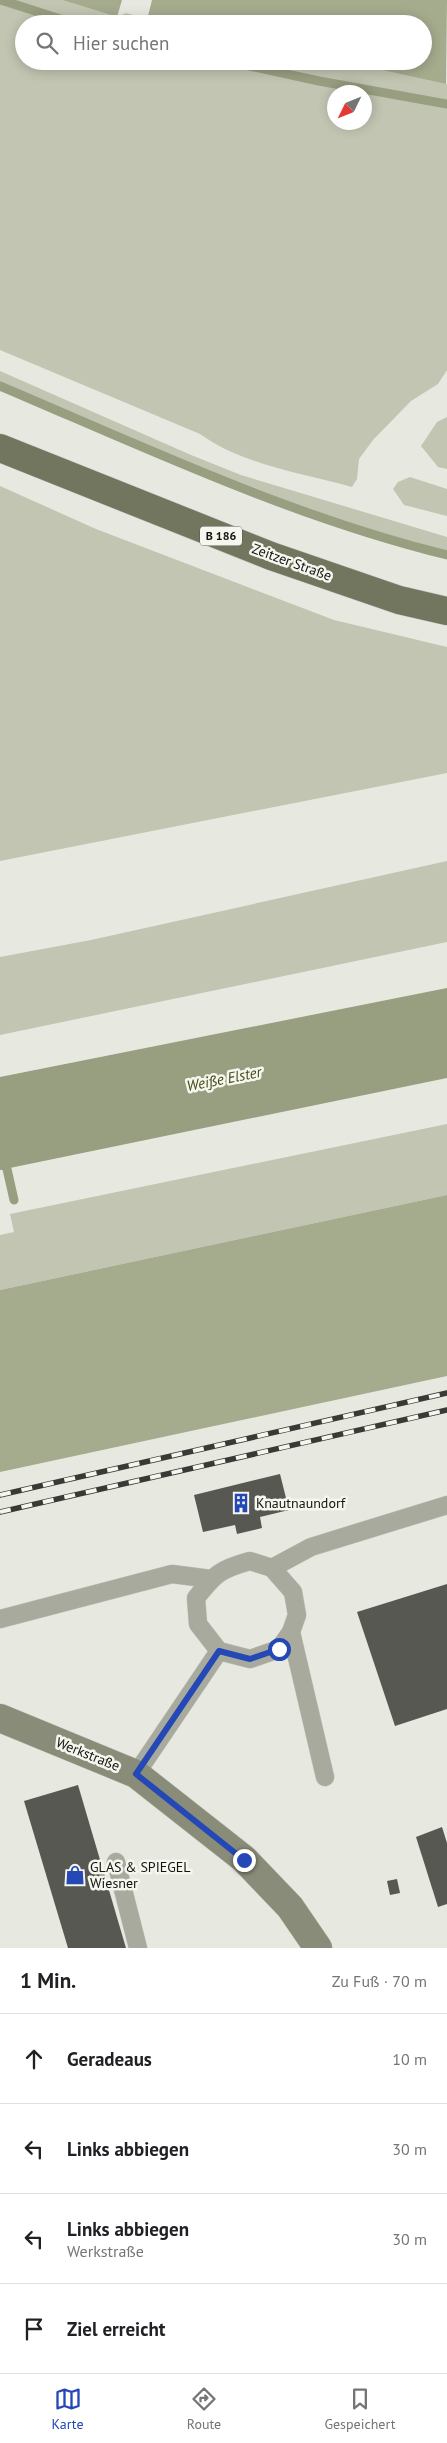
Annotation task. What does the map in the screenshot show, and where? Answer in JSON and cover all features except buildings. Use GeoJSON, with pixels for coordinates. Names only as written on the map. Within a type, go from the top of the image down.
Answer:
{"type":"FeatureCollection","features":[{"type":"Feature","properties":{"kind":"main road","name":"Zeitzer Straße"},"geometry":{"type":"LineString","coordinates":[[0,448],[271,556],[399,600],[447,611]]}},
{"type":"Feature","properties":{"kind":"main road","name":"Werkstraße"},"geometry":{"type":"LineString","coordinates":[[0,1718],[136,1774],[244,1860],[290,1907],[318,1948]]}},
{"type":"Feature","properties":{"kind":"lane"},"geometry":{"type":"LineString","coordinates":[[272,1568],[311,1546],[447,1505]]}},
{"type":"Feature","properties":{"kind":"lane"},"geometry":{"type":"LineString","coordinates":[[250,1561],[272,1568],[294,1592],[297,1615],[291,1632],[279,1649],[250,1659],[219,1651],[198,1624],[196,1598],[211,1579],[227,1567],[250,1561]]}},
{"type":"Feature","properties":{"kind":"lane"},"geometry":{"type":"LineString","coordinates":[[0,1619],[172,1574],[211,1579]]}},
{"type":"Feature","properties":{"kind":"lane"},"geometry":{"type":"LineString","coordinates":[[291,1632],[325,1777]]}},
{"type":"Feature","properties":{"kind":"lane"},"geometry":{"type":"LineString","coordinates":[[136,1774],[219,1651]]}},
{"type":"Feature","properties":{"kind":"lane"},"geometry":{"type":"LineString","coordinates":[[116,1862],[138,1948]]}},
{"type":"Feature","properties":{"kind":"shaded area"},"geometry":{"type":"Polygon","coordinates":[[[0,0],[62,0],[111,15],[15,15],[15,70],[382,70],[447,84],[447,370],[438,384],[411,401],[373,440],[359,459],[357,479],[352,487],[273,467],[217,445],[200,434],[0,350],[0,0]]]}},
{"type":"Feature","properties":{"kind":"shaded area"},"geometry":{"type":"Polygon","coordinates":[[[62,0],[122,0],[118,15],[111,15],[62,0]]]}},
{"type":"Feature","properties":{"kind":"shaded area"},"geometry":{"type":"Polygon","coordinates":[[[152,0],[447,0],[446,84],[381,70],[432,70],[432,15],[148,15],[152,0]]]}},
{"type":"Feature","properties":{"kind":"shaded area"},"geometry":{"type":"Polygon","coordinates":[[[0,371],[241,475],[447,537],[447,555],[332,521],[220,480],[0,386],[0,371]]]}},
{"type":"Feature","properties":{"kind":"shaded area"},"geometry":{"type":"Polygon","coordinates":[[[447,417],[447,469],[438,467],[421,446],[437,422],[447,417]]]}},
{"type":"Feature","properties":{"kind":"shaded area"},"geometry":{"type":"Polygon","coordinates":[[[410,477],[447,489],[447,516],[404,505],[393,489],[398,482],[410,477]]]}},
{"type":"Feature","properties":{"kind":"shaded area"},"geometry":{"type":"Polygon","coordinates":[[[0,486],[96,529],[334,620],[447,647],[447,773],[0,861],[0,486]]]}},
{"type":"Feature","properties":{"kind":"shaded area"},"geometry":{"type":"Polygon","coordinates":[[[447,861],[447,942],[0,1035],[0,957],[91,940],[447,861]]]}},
{"type":"Feature","properties":{"kind":"shaded area"},"geometry":{"type":"Polygon","coordinates":[[[447,1124],[447,1195],[0,1290],[0,1235],[14,1232],[10,1214],[447,1124]]]}},
{"type":"Feature","properties":{"kind":"shaded area"},"geometry":{"type":"Polygon","coordinates":[[[447,1195],[447,1376],[0,1472],[0,1290],[447,1195]]]}},
{"type":"Feature","properties":{"kind":"water","name":"Weiße Elster"},"geometry":{"type":"Polygon","coordinates":[[[447,988],[447,1078],[0,1170],[0,1077],[447,988]]]}},
{"type":"Feature","properties":{"kind":"waterway"},"geometry":{"type":"LineString","coordinates":[[1,0],[48,15]]}},
{"type":"Feature","properties":{"kind":"waterway"},"geometry":{"type":"LineString","coordinates":[[268,70],[447,104]]}},
{"type":"Feature","properties":{"kind":"waterway"},"geometry":{"type":"LineString","coordinates":[[0,386],[220,480],[332,521],[447,555]]}},
{"type":"Feature","properties":{"kind":"waterway"},"geometry":{"type":"LineString","coordinates":[[0,1160],[7,1169],[14,1200]]}},
{"type":"Feature","properties":{"kind":"railway"},"geometry":{"type":"LineString","coordinates":[[0,1495],[447,1393]]}},
{"type":"Feature","properties":{"kind":"railway"},"geometry":{"type":"LineString","coordinates":[[0,1512],[447,1410]]}},
{"type":"Feature","properties":{"kind":"place","name":"Knautnaundorf"},"geometry":{"type":"Point","coordinates":[241,1503]}},
{"type":"Feature","properties":{"kind":"place","name":"GLAS & SPIEGEL Wiesner"},"geometry":{"type":"Point","coordinates":[75,1875]}},
{"type":"Feature","properties":{"kind":"route"},"geometry":{"type":"LineString","coordinates":[[244,1860],[136,1774],[219,1651],[250,1659],[279,1649]]}}]}
